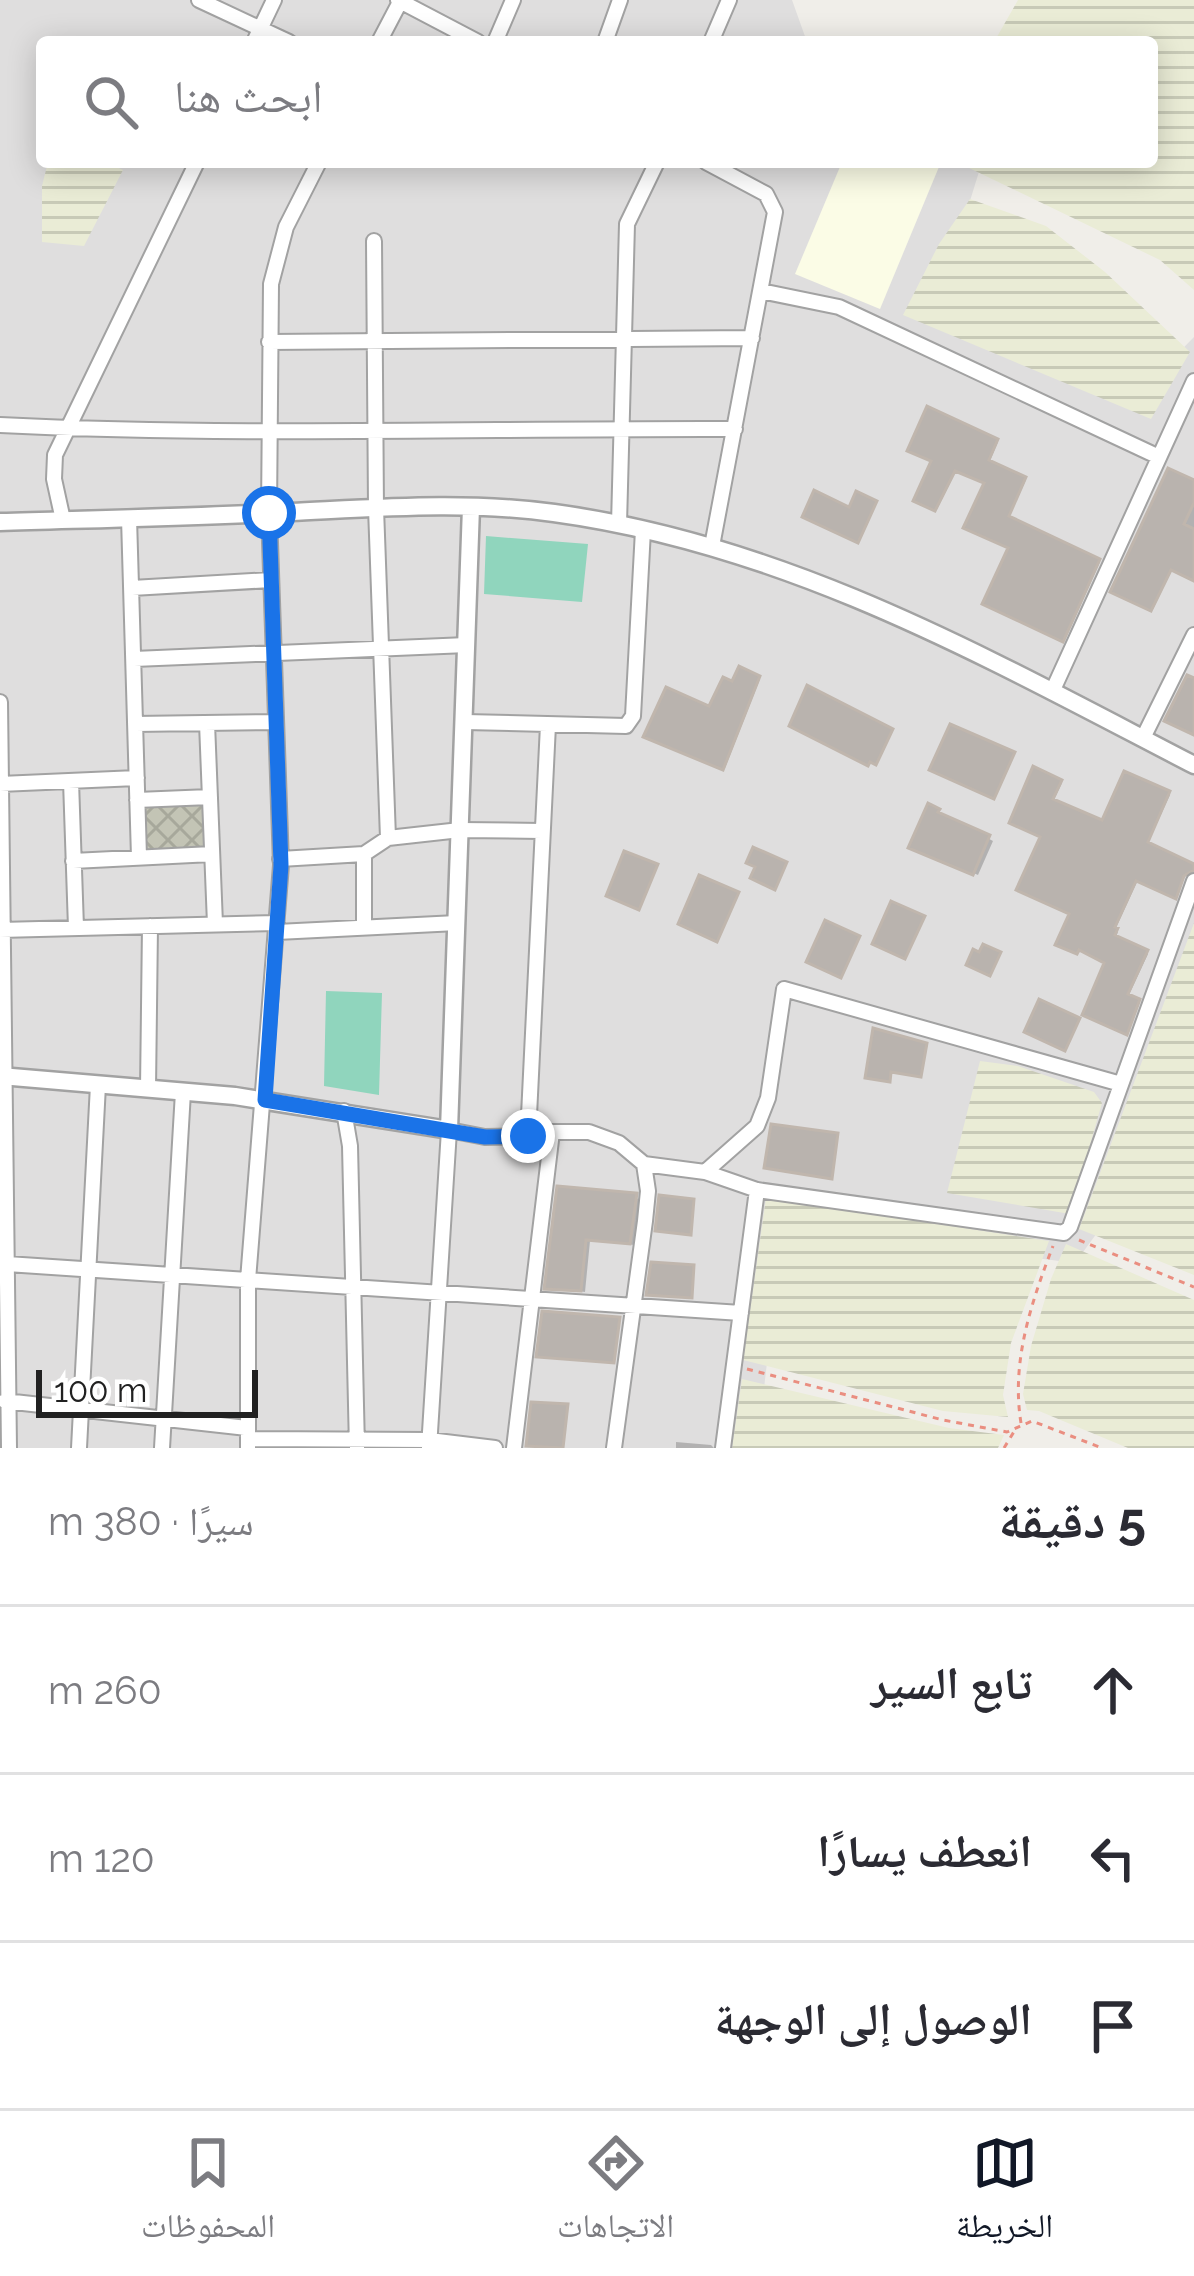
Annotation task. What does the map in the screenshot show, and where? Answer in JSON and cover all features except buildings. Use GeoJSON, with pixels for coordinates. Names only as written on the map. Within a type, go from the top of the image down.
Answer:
{"type":"FeatureCollection","features":[{"type":"Feature","properties":{"kind":"street"},"geometry":{"type":"LineString","coordinates":[[199,0],[257,35],[274,0]]}},
{"type":"Feature","properties":{"kind":"street"},"geometry":{"type":"LineString","coordinates":[[383,36],[400,0],[467,36]]}},
{"type":"Feature","properties":{"kind":"street"},"geometry":{"type":"LineString","coordinates":[[498,36],[513,0]]}},
{"type":"Feature","properties":{"kind":"street"},"geometry":{"type":"LineString","coordinates":[[607,36],[620,0]]}},
{"type":"Feature","properties":{"kind":"street"},"geometry":{"type":"LineString","coordinates":[[714,36],[730,0]]}},
{"type":"Feature","properties":{"kind":"street"},"geometry":{"type":"LineString","coordinates":[[63,520],[54,479],[56,455],[194,168]]}},
{"type":"Feature","properties":{"kind":"street"},"geometry":{"type":"LineString","coordinates":[[248,1439],[248,1280],[280,859],[269,513],[271,284],[286,227],[316,168]]}},
{"type":"Feature","properties":{"kind":"street"},"geometry":{"type":"LineString","coordinates":[[619,524],[627,224],[654,168]]}},
{"type":"Feature","properties":{"kind":"street"},"geometry":{"type":"LineString","coordinates":[[712,546],[775,212],[766,194],[717,168]]}},
{"type":"Feature","properties":{"kind":"street"},"geometry":{"type":"LineString","coordinates":[[374,241],[376,508],[388,838]]}},
{"type":"Feature","properties":{"kind":"street"},"geometry":{"type":"LineString","coordinates":[[760,291],[839,307],[1159,457]]}},
{"type":"Feature","properties":{"kind":"street"},"geometry":{"type":"LineString","coordinates":[[269,342],[752,338]]}},
{"type":"Feature","properties":{"kind":"street"},"geometry":{"type":"LineString","coordinates":[[1052,692],[1194,381]]}},
{"type":"Feature","properties":{"kind":"street"},"geometry":{"type":"LineString","coordinates":[[0,425],[268,433],[735,429]]}},
{"type":"Feature","properties":{"kind":"street"},"geometry":{"type":"LineString","coordinates":[[0,521],[470,506],[552,512],[619,524],[712,546],[866,600],[1194,765]]}},
{"type":"Feature","properties":{"kind":"street"},"geometry":{"type":"LineString","coordinates":[[429,1444],[449,1130],[470,506]]}},
{"type":"Feature","properties":{"kind":"street"},"geometry":{"type":"LineString","coordinates":[[129,518],[139,857]]}},
{"type":"Feature","properties":{"kind":"street"},"geometry":{"type":"LineString","coordinates":[[465,722],[626,726],[633,716],[643,530]]}},
{"type":"Feature","properties":{"kind":"street"},"geometry":{"type":"LineString","coordinates":[[132,588],[272,580]]}},
{"type":"Feature","properties":{"kind":"street"},"geometry":{"type":"LineString","coordinates":[[1143,738],[1194,635]]}},
{"type":"Feature","properties":{"kind":"street"},"geometry":{"type":"LineString","coordinates":[[134,659],[467,645]]}},
{"type":"Feature","properties":{"kind":"street"},"geometry":{"type":"LineString","coordinates":[[0,702],[4,1401],[9,1448]]}},
{"type":"Feature","properties":{"kind":"street"},"geometry":{"type":"LineString","coordinates":[[135,724],[276,722]]}},
{"type":"Feature","properties":{"kind":"street"},"geometry":{"type":"LineString","coordinates":[[207,723],[215,924]]}},
{"type":"Feature","properties":{"kind":"street"},"geometry":{"type":"LineString","coordinates":[[528,1136],[548,725]]}},
{"type":"Feature","properties":{"kind":"street"},"geometry":{"type":"LineString","coordinates":[[0,784],[136,778]]}},
{"type":"Feature","properties":{"kind":"street"},"geometry":{"type":"LineString","coordinates":[[70,781],[76,928]]}},
{"type":"Feature","properties":{"kind":"street"},"geometry":{"type":"LineString","coordinates":[[137,800],[210,797]]}},
{"type":"Feature","properties":{"kind":"street"},"geometry":{"type":"LineString","coordinates":[[280,859],[364,854],[388,838],[460,830],[542,831]]}},
{"type":"Feature","properties":{"kind":"street"},"geometry":{"type":"LineString","coordinates":[[74,860],[212,854]]}},
{"type":"Feature","properties":{"kind":"street"},"geometry":{"type":"LineString","coordinates":[[364,854],[364,928]]}},
{"type":"Feature","properties":{"kind":"street"},"geometry":{"type":"LineString","coordinates":[[2,1076],[265,1100],[485,1137],[589,1132],[619,1143],[644,1164],[705,1172],[757,1190],[1064,1233],[1194,881]]}},
{"type":"Feature","properties":{"kind":"street"},"geometry":{"type":"LineString","coordinates":[[1,930],[457,923]]}},
{"type":"Feature","properties":{"kind":"street"},"geometry":{"type":"LineString","coordinates":[[148,1089],[150,926]]}},
{"type":"Feature","properties":{"kind":"street"},"geometry":{"type":"LineString","coordinates":[[705,1172],[757,1126],[768,1098],[784,989],[1121,1084]]}},
{"type":"Feature","properties":{"kind":"street"},"geometry":{"type":"LineString","coordinates":[[79,1448],[98,1085]]}},
{"type":"Feature","properties":{"kind":"street"},"geometry":{"type":"LineString","coordinates":[[163,1448],[183,1092]]}},
{"type":"Feature","properties":{"kind":"street"},"geometry":{"type":"LineString","coordinates":[[344,1111],[350,1146],[357,1444]]}},
{"type":"Feature","properties":{"kind":"street"},"geometry":{"type":"LineString","coordinates":[[514,1448],[552,1132]]}},
{"type":"Feature","properties":{"kind":"street"},"geometry":{"type":"LineString","coordinates":[[614,1448],[645,1221],[644,1164]]}},
{"type":"Feature","properties":{"kind":"street"},"geometry":{"type":"LineString","coordinates":[[723,1448],[757,1190]]}},
{"type":"Feature","properties":{"kind":"street"},"geometry":{"type":"LineString","coordinates":[[4,1253],[88,1270],[741,1313]]}},
{"type":"Feature","properties":{"kind":"street"},"geometry":{"type":"LineString","coordinates":[[4,1401],[164,1419],[248,1439],[495,1448]]}},
{"type":"Feature","properties":{"kind":"path"},"geometry":{"type":"LineString","coordinates":[[1021,1424],[1017,1396],[1023,1342],[1054,1243],[1064,1233],[1194,1287]]}},
{"type":"Feature","properties":{"kind":"path"},"geometry":{"type":"LineString","coordinates":[[734,1366],[1007,1432],[1032,1420],[1102,1448]]}},
{"type":"Feature","properties":{"kind":"path"},"geometry":{"type":"LineString","coordinates":[[1004,1448],[1021,1424]]}},
{"type":"Feature","properties":{"kind":"shaded area"},"geometry":{"type":"Polygon","coordinates":[[[0,0],[792,0],[805,36],[36,36],[36,168],[980,168],[940,298],[1133,399],[1194,337],[1194,997],[1108,1218],[1075,1263],[783,1226],[757,1448],[0,1448],[0,0]]]}},
{"type":"Feature","properties":{"kind":"shaded area"},"geometry":{"type":"Polygon","coordinates":[[[1018,0],[1194,0],[1194,290],[1160,260],[969,168],[1158,168],[1158,36],[997,36],[1018,0]]]}},
{"type":"Feature","properties":{"kind":"shaded area"},"geometry":{"type":"Polygon","coordinates":[[[46,168],[123,170],[84,246],[42,242],[46,168]]]}},
{"type":"Feature","properties":{"kind":"shaded area"},"geometry":{"type":"Polygon","coordinates":[[[839,168],[939,168],[880,309],[795,274],[839,168]]]}},
{"type":"Feature","properties":{"kind":"shaded area"},"geometry":{"type":"Polygon","coordinates":[[[970,199],[1046,226],[1105,272],[1190,352],[1151,419],[903,315],[939,244],[970,199]]]}},
{"type":"Feature","properties":{"kind":"shaded area"},"geometry":{"type":"Polygon","coordinates":[[[206,801],[208,850],[143,853],[141,804],[206,801]]]}},
{"type":"Feature","properties":{"kind":"shaded area"},"geometry":{"type":"Polygon","coordinates":[[[1194,923],[1194,1275],[1079,1229],[1194,923]]]}},
{"type":"Feature","properties":{"kind":"shaded area"},"geometry":{"type":"Polygon","coordinates":[[[980,1061],[1018,1066],[1094,1092],[1102,1103],[1070,1214],[947,1193],[980,1061]]]}},
{"type":"Feature","properties":{"kind":"shaded area"},"geometry":{"type":"Polygon","coordinates":[[[766,1198],[1049,1241],[1011,1343],[1003,1395],[1008,1417],[943,1411],[743,1360],[766,1198]]]}},
{"type":"Feature","properties":{"kind":"shaded area"},"geometry":{"type":"Polygon","coordinates":[[[1066,1244],[1194,1300],[1194,1448],[1128,1448],[1027,1410],[1023,1394],[1031,1346],[1066,1244]]]}},
{"type":"Feature","properties":{"kind":"shaded area"},"geometry":{"type":"Polygon","coordinates":[[[742,1379],[949,1428],[1004,1435],[998,1448],[732,1448],[742,1379]]]}},
{"type":"Feature","properties":{"kind":"green space"},"geometry":{"type":"Polygon","coordinates":[[[486,536],[588,544],[582,602],[484,594],[486,536]]]}},
{"type":"Feature","properties":{"kind":"green space"},"geometry":{"type":"Polygon","coordinates":[[[326,991],[382,993],[379,1095],[324,1086],[326,991]]]}},
{"type":"Feature","properties":{"kind":"route"},"geometry":{"type":"LineString","coordinates":[[269,513],[281,865],[265,1100],[485,1137],[528,1136]]}}]}
